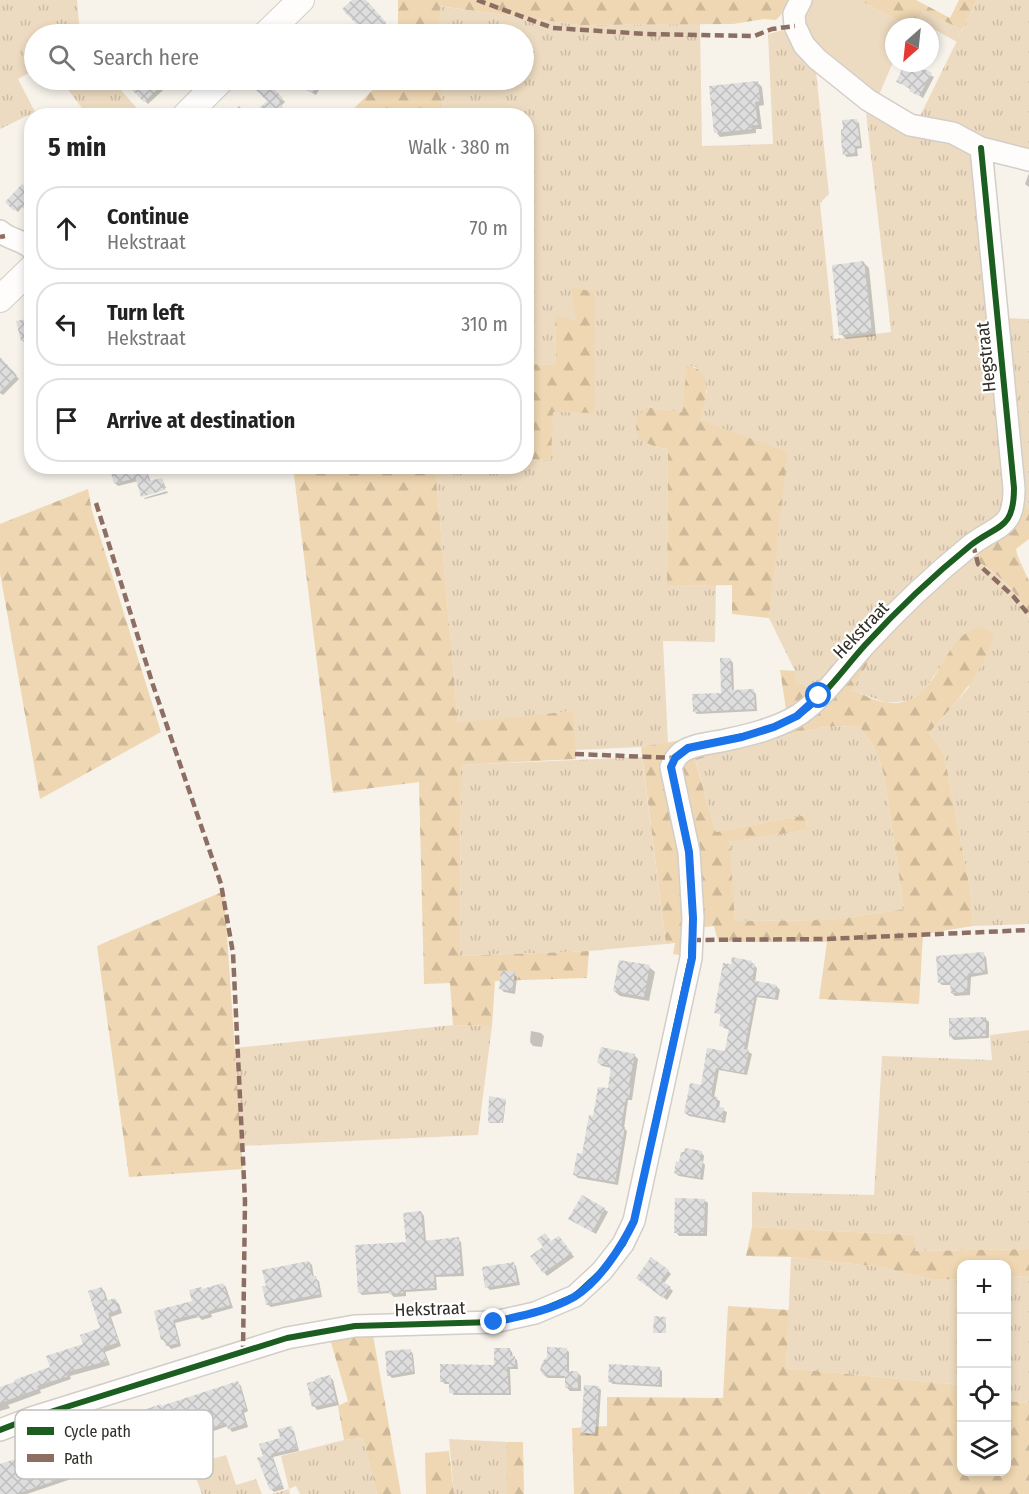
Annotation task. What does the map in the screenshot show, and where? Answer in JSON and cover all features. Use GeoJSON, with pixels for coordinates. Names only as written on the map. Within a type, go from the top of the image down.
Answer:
{"type":"FeatureCollection","features":[{"type":"Feature","properties":{"kind":"main road"},"geometry":{"type":"LineString","coordinates":[[276,24],[301,0]]}},
{"type":"Feature","properties":{"kind":"main road"},"geometry":{"type":"LineString","coordinates":[[193,108],[211,90]]}},
{"type":"Feature","properties":{"kind":"main road"},"geometry":{"type":"LineString","coordinates":[[0,299],[24,276]]}},
{"type":"Feature","properties":{"kind":"street"},"geometry":{"type":"LineString","coordinates":[[801,0],[795,14],[795,26],[804,45],[817,59],[868,99],[910,125],[953,133],[981,148],[1029,160]]}},
{"type":"Feature","properties":{"kind":"street","name":"Hegstraat"},"geometry":{"type":"LineString","coordinates":[[972,544],[1002,526],[1014,503],[981,148]]}},
{"type":"Feature","properties":{"kind":"street"},"geometry":{"type":"LineString","coordinates":[[0,231],[5,236],[24,243]]}},
{"type":"Feature","properties":{"kind":"street","name":"Hekstraat"},"geometry":{"type":"LineString","coordinates":[[57,1410],[287,1338],[355,1326],[494,1322],[535,1313],[575,1296],[602,1271],[623,1244],[634,1221],[692,958],[693,918],[690,863],[671,767],[675,758],[688,748],[742,737],[774,727],[797,716],[943,569],[972,544]]}},
{"type":"Feature","properties":{"kind":"street","name":"Hekstraat"},"geometry":{"type":"LineString","coordinates":[[0,1430],[15,1424]]}},
{"type":"Feature","properties":{"kind":"green space"},"geometry":{"type":"Polygon","coordinates":[[[0,0],[77,0],[79,24],[24,24],[24,76],[18,79],[33,108],[24,108],[24,117],[0,129],[0,0]]]}},
{"type":"Feature","properties":{"kind":"green space"},"geometry":{"type":"Polygon","coordinates":[[[398,0],[795,0],[776,20],[764,19],[733,24],[579,25],[439,6],[440,24],[398,24],[398,0]]]}},
{"type":"Feature","properties":{"kind":"green space"},"geometry":{"type":"Polygon","coordinates":[[[806,0],[859,0],[893,18],[885,18],[885,72],[889,72],[878,97],[810,44],[802,30],[806,0]]]}},
{"type":"Feature","properties":{"kind":"green space"},"geometry":{"type":"Polygon","coordinates":[[[859,0],[916,0],[950,18],[959,0],[977,0],[962,30],[923,11],[920,18],[893,18],[859,0]]]}},
{"type":"Feature","properties":{"kind":"green space"},"geometry":{"type":"Polygon","coordinates":[[[977,0],[1029,0],[1029,156],[918,120],[977,0]]]}},
{"type":"Feature","properties":{"kind":"green space"},"geometry":{"type":"Polygon","coordinates":[[[438,6],[579,25],[700,24],[702,146],[773,144],[768,34],[783,30],[815,62],[829,194],[820,203],[834,339],[891,332],[865,103],[970,148],[1008,489],[1001,510],[868,630],[810,687],[797,682],[795,671],[769,618],[776,542],[699,420],[707,391],[696,367],[688,366],[682,412],[646,407],[655,447],[668,449],[667,586],[716,585],[715,642],[663,641],[668,743],[641,747],[575,750],[572,711],[458,724],[436,474],[534,474],[534,459],[550,460],[553,412],[594,412],[594,292],[576,320],[555,317],[556,365],[534,364],[534,108],[443,108],[442,90],[534,90],[534,24],[439,24],[438,6]]]}},
{"type":"Feature","properties":{"kind":"green space"},"geometry":{"type":"Polygon","coordinates":[[[923,10],[939,18],[919,18],[923,10]]]}},
{"type":"Feature","properties":{"kind":"green space"},"geometry":{"type":"Polygon","coordinates":[[[939,18],[962,30],[957,42],[939,32],[939,18]]]}},
{"type":"Feature","properties":{"kind":"green space"},"geometry":{"type":"Polygon","coordinates":[[[68,90],[121,90],[137,108],[82,108],[68,90]]]}},
{"type":"Feature","properties":{"kind":"green space"},"geometry":{"type":"Polygon","coordinates":[[[373,90],[442,90],[443,108],[354,108],[373,90]]]}},
{"type":"Feature","properties":{"kind":"green space"},"geometry":{"type":"Polygon","coordinates":[[[571,287],[594,292],[594,413],[553,412],[551,460],[534,459],[534,364],[556,365],[555,316],[576,320],[571,287]]]}},
{"type":"Feature","properties":{"kind":"green space"},"geometry":{"type":"Polygon","coordinates":[[[1005,318],[1029,319],[1029,509],[1024,509],[1005,318]]]}},
{"type":"Feature","properties":{"kind":"green space"},"geometry":{"type":"Polygon","coordinates":[[[687,365],[702,374],[705,380],[706,396],[700,420],[787,452],[769,618],[732,614],[732,585],[667,586],[668,449],[655,447],[639,439],[636,425],[646,407],[682,412],[687,365]]]}},
{"type":"Feature","properties":{"kind":"green space"},"geometry":{"type":"Polygon","coordinates":[[[294,474],[436,474],[458,723],[573,711],[576,759],[461,765],[460,956],[589,951],[587,978],[495,981],[492,1026],[453,1025],[450,983],[424,984],[419,782],[333,793],[294,474]]]}},
{"type":"Feature","properties":{"kind":"green space"},"geometry":{"type":"Polygon","coordinates":[[[88,489],[92,511],[161,732],[40,799],[0,573],[0,524],[88,489]]]}},
{"type":"Feature","properties":{"kind":"green space"},"geometry":{"type":"Polygon","coordinates":[[[1029,509],[1029,539],[1016,549],[1029,581],[1029,617],[1016,594],[1007,585],[989,569],[956,547],[1001,510],[1010,514],[1029,509]]]}},
{"type":"Feature","properties":{"kind":"green space"},"geometry":{"type":"Polygon","coordinates":[[[967,555],[987,568],[1011,589],[1029,618],[1029,924],[973,926],[970,889],[944,754],[929,733],[969,687],[960,639],[922,693],[908,701],[886,703],[852,690],[881,642],[967,555]]]}},
{"type":"Feature","properties":{"kind":"green space"},"geometry":{"type":"Polygon","coordinates":[[[980,627],[994,633],[976,674],[929,733],[944,754],[970,889],[973,926],[923,934],[919,1004],[819,999],[827,942],[718,942],[714,926],[688,929],[686,956],[673,954],[675,943],[666,944],[641,747],[788,722],[780,670],[795,671],[797,682],[810,687],[868,630],[881,642],[852,690],[883,702],[906,701],[919,694],[930,683],[956,643],[966,633],[980,627]],[[829,726],[695,760],[716,832],[806,815],[807,830],[729,842],[735,921],[832,920],[904,909],[885,780],[873,746],[860,727],[829,726]]]}},
{"type":"Feature","properties":{"kind":"green space"},"geometry":{"type":"Polygon","coordinates":[[[829,726],[860,727],[873,746],[881,764],[904,909],[832,920],[735,921],[728,842],[807,830],[806,815],[716,832],[695,759],[829,726]]]}},
{"type":"Feature","properties":{"kind":"green space"},"geometry":{"type":"Polygon","coordinates":[[[642,757],[666,944],[589,951],[460,956],[461,765],[642,757]]]}},
{"type":"Feature","properties":{"kind":"green space"},"geometry":{"type":"Polygon","coordinates":[[[224,891],[243,1169],[129,1177],[97,946],[224,891]]]}},
{"type":"Feature","properties":{"kind":"green space"},"geometry":{"type":"Polygon","coordinates":[[[453,1025],[492,1026],[478,1135],[241,1146],[235,1048],[453,1025]]]}},
{"type":"Feature","properties":{"kind":"green space"},"geometry":{"type":"Polygon","coordinates":[[[1029,1030],[1029,1249],[914,1251],[914,1235],[752,1227],[752,1192],[874,1195],[882,1056],[992,1060],[990,1035],[1029,1030]]]}},
{"type":"Feature","properties":{"kind":"green space"},"geometry":{"type":"Polygon","coordinates":[[[752,1227],[914,1235],[915,1251],[1029,1249],[1029,1276],[1011,1277],[1011,1260],[957,1260],[957,1279],[934,1280],[880,1267],[791,1257],[746,1256],[752,1227]]]}},
{"type":"Feature","properties":{"kind":"green space"},"geometry":{"type":"Polygon","coordinates":[[[791,1257],[880,1267],[934,1280],[957,1279],[957,1385],[786,1368],[791,1257]]]}},
{"type":"Feature","properties":{"kind":"green space"},"geometry":{"type":"Polygon","coordinates":[[[1029,1276],[1029,1403],[1011,1401],[1011,1277],[1029,1276]]]}},
{"type":"Feature","properties":{"kind":"green space"},"geometry":{"type":"Polygon","coordinates":[[[728,1306],[789,1310],[786,1368],[957,1385],[957,1476],[1011,1476],[1011,1401],[1029,1403],[1029,1494],[574,1494],[572,1428],[607,1426],[607,1397],[723,1398],[728,1306]]]}},
{"type":"Feature","properties":{"kind":"green space"},"geometry":{"type":"Polygon","coordinates":[[[373,1335],[401,1494],[377,1494],[363,1438],[344,1440],[338,1406],[348,1401],[330,1339],[373,1335]]]}},
{"type":"Feature","properties":{"kind":"green space"},"geometry":{"type":"Polygon","coordinates":[[[363,1438],[377,1494],[300,1494],[296,1486],[289,1489],[281,1456],[344,1440],[363,1438]]]}},
{"type":"Feature","properties":{"kind":"green space"},"geometry":{"type":"Polygon","coordinates":[[[449,1439],[507,1442],[507,1494],[454,1494],[449,1439]]]}},
{"type":"Feature","properties":{"kind":"green space"},"geometry":{"type":"Polygon","coordinates":[[[507,1442],[523,1442],[524,1494],[507,1494],[507,1442]]]}},
{"type":"Feature","properties":{"kind":"green space"},"geometry":{"type":"Polygon","coordinates":[[[449,1451],[454,1494],[426,1494],[425,1453],[449,1451]]]}},
{"type":"Feature","properties":{"kind":"green space"},"geometry":{"type":"Polygon","coordinates":[[[226,1455],[236,1485],[256,1479],[262,1494],[202,1494],[196,1479],[213,1479],[213,1459],[226,1455]]]}},
{"type":"Feature","properties":{"kind":"green space"},"geometry":{"type":"Polygon","coordinates":[[[289,1489],[290,1494],[272,1494],[289,1489]]]}},
{"type":"Feature","properties":{"kind":"building"},"geometry":{"type":"Polygon","coordinates":[[[352,0],[366,0],[386,22],[384,24],[356,24],[342,9],[352,0]]]}},
{"type":"Feature","properties":{"kind":"building"},"geometry":{"type":"Polygon","coordinates":[[[901,72],[932,73],[919,96],[909,91],[911,88],[896,82],[901,72]]]}},
{"type":"Feature","properties":{"kind":"building"},"geometry":{"type":"Polygon","coordinates":[[[758,81],[760,101],[755,102],[758,125],[752,125],[752,129],[714,133],[709,86],[758,81]]]}},
{"type":"Feature","properties":{"kind":"building"},"geometry":{"type":"Polygon","coordinates":[[[132,90],[157,90],[144,102],[132,90]]]}},
{"type":"Feature","properties":{"kind":"building"},"geometry":{"type":"Polygon","coordinates":[[[256,90],[275,90],[283,98],[279,102],[283,108],[260,108],[267,101],[256,90]]]}},
{"type":"Feature","properties":{"kind":"building"},"geometry":{"type":"Polygon","coordinates":[[[857,119],[860,146],[855,146],[855,153],[843,155],[842,120],[857,119]]]}},
{"type":"Feature","properties":{"kind":"building"},"geometry":{"type":"Polygon","coordinates":[[[22,184],[24,186],[24,209],[20,205],[14,211],[5,202],[22,184]]]}},
{"type":"Feature","properties":{"kind":"building"},"geometry":{"type":"Polygon","coordinates":[[[864,261],[872,332],[839,335],[832,265],[864,261]]]}},
{"type":"Feature","properties":{"kind":"building"},"geometry":{"type":"Polygon","coordinates":[[[24,320],[24,340],[21,341],[16,321],[24,320]]]}},
{"type":"Feature","properties":{"kind":"building"},"geometry":{"type":"Polygon","coordinates":[[[0,357],[17,375],[0,392],[0,357]]]}},
{"type":"Feature","properties":{"kind":"building"},"geometry":{"type":"Polygon","coordinates":[[[111,474],[134,474],[135,478],[114,484],[111,474]]]}},
{"type":"Feature","properties":{"kind":"building"},"geometry":{"type":"Polygon","coordinates":[[[134,474],[147,474],[149,481],[162,478],[165,490],[141,497],[134,474]]]}},
{"type":"Feature","properties":{"kind":"building"},"geometry":{"type":"Polygon","coordinates":[[[720,658],[730,658],[732,690],[754,689],[755,709],[693,712],[692,694],[721,693],[720,658]]]}},
{"type":"Feature","properties":{"kind":"building"},"geometry":{"type":"Polygon","coordinates":[[[984,952],[985,972],[968,974],[967,992],[951,993],[950,982],[938,983],[936,956],[984,952]]]}},
{"type":"Feature","properties":{"kind":"building"},"geometry":{"type":"Polygon","coordinates":[[[732,957],[752,961],[755,964],[752,980],[777,985],[775,998],[755,995],[744,1049],[749,1050],[744,1073],[716,1068],[711,1096],[718,1097],[716,1106],[724,1108],[722,1121],[684,1113],[690,1083],[701,1085],[707,1048],[725,1051],[729,1028],[719,1026],[721,1014],[714,1013],[723,963],[731,964],[732,957]]]}},
{"type":"Feature","properties":{"kind":"building"},"geometry":{"type":"Polygon","coordinates":[[[619,960],[650,965],[644,997],[613,991],[619,960]]]}},
{"type":"Feature","properties":{"kind":"building"},"geometry":{"type":"Polygon","coordinates":[[[501,971],[515,972],[512,991],[499,989],[501,971]]]}},
{"type":"Feature","properties":{"kind":"building"},"geometry":{"type":"Polygon","coordinates":[[[986,1017],[986,1036],[949,1037],[949,1018],[986,1017]]]}},
{"type":"Feature","properties":{"kind":"building"},"geometry":{"type":"Polygon","coordinates":[[[601,1047],[635,1054],[629,1084],[631,1085],[629,1098],[626,1098],[621,1126],[625,1127],[615,1182],[573,1175],[577,1153],[582,1154],[589,1115],[593,1116],[598,1087],[608,1088],[611,1066],[597,1063],[601,1047]]]}},
{"type":"Feature","properties":{"kind":"building"},"geometry":{"type":"Polygon","coordinates":[[[489,1096],[506,1099],[502,1123],[488,1122],[489,1096]]]}},
{"type":"Feature","properties":{"kind":"building"},"geometry":{"type":"Polygon","coordinates":[[[685,1148],[702,1151],[700,1178],[674,1173],[676,1161],[679,1162],[681,1152],[684,1152],[685,1148]]]}},
{"type":"Feature","properties":{"kind":"building"},"geometry":{"type":"Polygon","coordinates":[[[582,1195],[605,1208],[592,1232],[568,1219],[582,1195]]]}},
{"type":"Feature","properties":{"kind":"building"},"geometry":{"type":"Polygon","coordinates":[[[675,1198],[705,1199],[704,1233],[674,1233],[675,1198]]]}},
{"type":"Feature","properties":{"kind":"building"},"geometry":{"type":"Polygon","coordinates":[[[421,1211],[424,1241],[459,1237],[461,1273],[434,1275],[435,1288],[403,1290],[404,1293],[389,1294],[389,1291],[358,1293],[355,1245],[406,1242],[403,1213],[421,1211]]]}},
{"type":"Feature","properties":{"kind":"building"},"geometry":{"type":"Polygon","coordinates":[[[545,1233],[551,1241],[559,1236],[572,1253],[543,1273],[530,1256],[543,1247],[537,1239],[545,1233]]]}},
{"type":"Feature","properties":{"kind":"building"},"geometry":{"type":"Polygon","coordinates":[[[651,1257],[669,1270],[661,1280],[671,1287],[663,1298],[636,1278],[651,1257]]]}},
{"type":"Feature","properties":{"kind":"building"},"geometry":{"type":"Polygon","coordinates":[[[309,1261],[312,1276],[316,1276],[320,1294],[266,1305],[262,1286],[266,1286],[262,1270],[309,1261]]]}},
{"type":"Feature","properties":{"kind":"building"},"geometry":{"type":"Polygon","coordinates":[[[514,1262],[517,1282],[485,1288],[482,1267],[514,1262]]]}},
{"type":"Feature","properties":{"kind":"building"},"geometry":{"type":"Polygon","coordinates":[[[223,1283],[230,1305],[209,1311],[209,1314],[197,1318],[196,1314],[173,1320],[179,1343],[166,1346],[164,1339],[161,1340],[154,1311],[192,1301],[189,1290],[223,1283]]]}},
{"type":"Feature","properties":{"kind":"building"},"geometry":{"type":"Polygon","coordinates":[[[102,1287],[106,1301],[115,1298],[119,1310],[108,1313],[119,1342],[103,1348],[107,1361],[67,1372],[69,1376],[37,1386],[38,1389],[0,1403],[0,1387],[50,1367],[46,1356],[83,1344],[80,1335],[100,1328],[88,1291],[102,1287]]]}},
{"type":"Feature","properties":{"kind":"building"},"geometry":{"type":"Polygon","coordinates":[[[654,1316],[666,1317],[666,1333],[653,1333],[654,1316]]]}},
{"type":"Feature","properties":{"kind":"building"},"geometry":{"type":"Polygon","coordinates":[[[547,1347],[567,1348],[567,1371],[578,1371],[578,1388],[565,1388],[565,1376],[543,1375],[540,1370],[547,1357],[547,1347]]]}},
{"type":"Feature","properties":{"kind":"building"},"geometry":{"type":"Polygon","coordinates":[[[494,1348],[510,1348],[510,1356],[515,1356],[515,1367],[507,1367],[509,1393],[449,1393],[449,1382],[440,1382],[440,1364],[494,1365],[494,1348]]]}},
{"type":"Feature","properties":{"kind":"building"},"geometry":{"type":"Polygon","coordinates":[[[411,1349],[413,1371],[387,1376],[385,1351],[411,1349]]]}},
{"type":"Feature","properties":{"kind":"building"},"geometry":{"type":"Polygon","coordinates":[[[609,1364],[660,1367],[659,1385],[608,1382],[609,1364]]]}},
{"type":"Feature","properties":{"kind":"building"},"geometry":{"type":"Polygon","coordinates":[[[330,1375],[336,1402],[312,1407],[307,1383],[330,1375]]]}},
{"type":"Feature","properties":{"kind":"building"},"geometry":{"type":"Polygon","coordinates":[[[238,1381],[246,1408],[241,1410],[246,1424],[228,1429],[226,1423],[213,1428],[213,1410],[144,1410],[161,1404],[161,1406],[238,1381]]]}},
{"type":"Feature","properties":{"kind":"building"},"geometry":{"type":"Polygon","coordinates":[[[584,1385],[599,1386],[595,1434],[581,1433],[584,1385]]]}},
{"type":"Feature","properties":{"kind":"building"},"geometry":{"type":"Polygon","coordinates":[[[292,1426],[297,1448],[271,1454],[282,1485],[270,1490],[257,1458],[263,1456],[259,1444],[280,1438],[278,1429],[292,1426]]]}},
{"type":"Feature","properties":{"kind":"building"},"geometry":{"type":"Polygon","coordinates":[[[15,1459],[15,1479],[60,1479],[16,1494],[0,1494],[0,1464],[15,1459]]]}},
{"type":"Feature","properties":{"kind":"marked path"},"geometry":{"type":"LineString","coordinates":[[477,0],[553,28],[647,34],[754,36],[772,29],[795,26]]}},
{"type":"Feature","properties":{"kind":"marked path"},"geometry":{"type":"LineString","coordinates":[[0,237],[5,236]]}},
{"type":"Feature","properties":{"kind":"marked path"},"geometry":{"type":"LineString","coordinates":[[96,503],[153,685],[221,884],[233,953],[245,1201],[243,1352]]}},
{"type":"Feature","properties":{"kind":"marked path"},"geometry":{"type":"LineString","coordinates":[[973,544],[978,564],[1013,596],[1029,615]]}},
{"type":"Feature","properties":{"kind":"marked path"},"geometry":{"type":"LineString","coordinates":[[575,754],[675,758]]}},
{"type":"Feature","properties":{"kind":"marked path"},"geometry":{"type":"LineString","coordinates":[[692,940],[826,939],[1029,930]]}},
{"type":"Feature","properties":{"kind":"cycle path"},"geometry":{"type":"LineString","coordinates":[[57,1410],[287,1338],[355,1326],[494,1322],[535,1313],[575,1296],[602,1271],[623,1244],[634,1221],[691,958],[693,918],[689,852],[671,767],[673,763],[680,754],[692,747],[761,731],[779,725],[804,711],[823,694],[865,645],[903,606],[971,545],[1003,524],[1011,512],[1014,488],[981,148]]}},
{"type":"Feature","properties":{"kind":"cycle path"},"geometry":{"type":"LineString","coordinates":[[0,1430],[15,1424]]}},
{"type":"Feature","properties":{"kind":"route"},"geometry":{"type":"LineString","coordinates":[[494,1322],[535,1313],[575,1296],[602,1271],[623,1244],[634,1221],[692,958],[693,918],[689,852],[671,767],[675,758],[688,748],[742,737],[774,727],[797,716],[819,696]]}}]}
